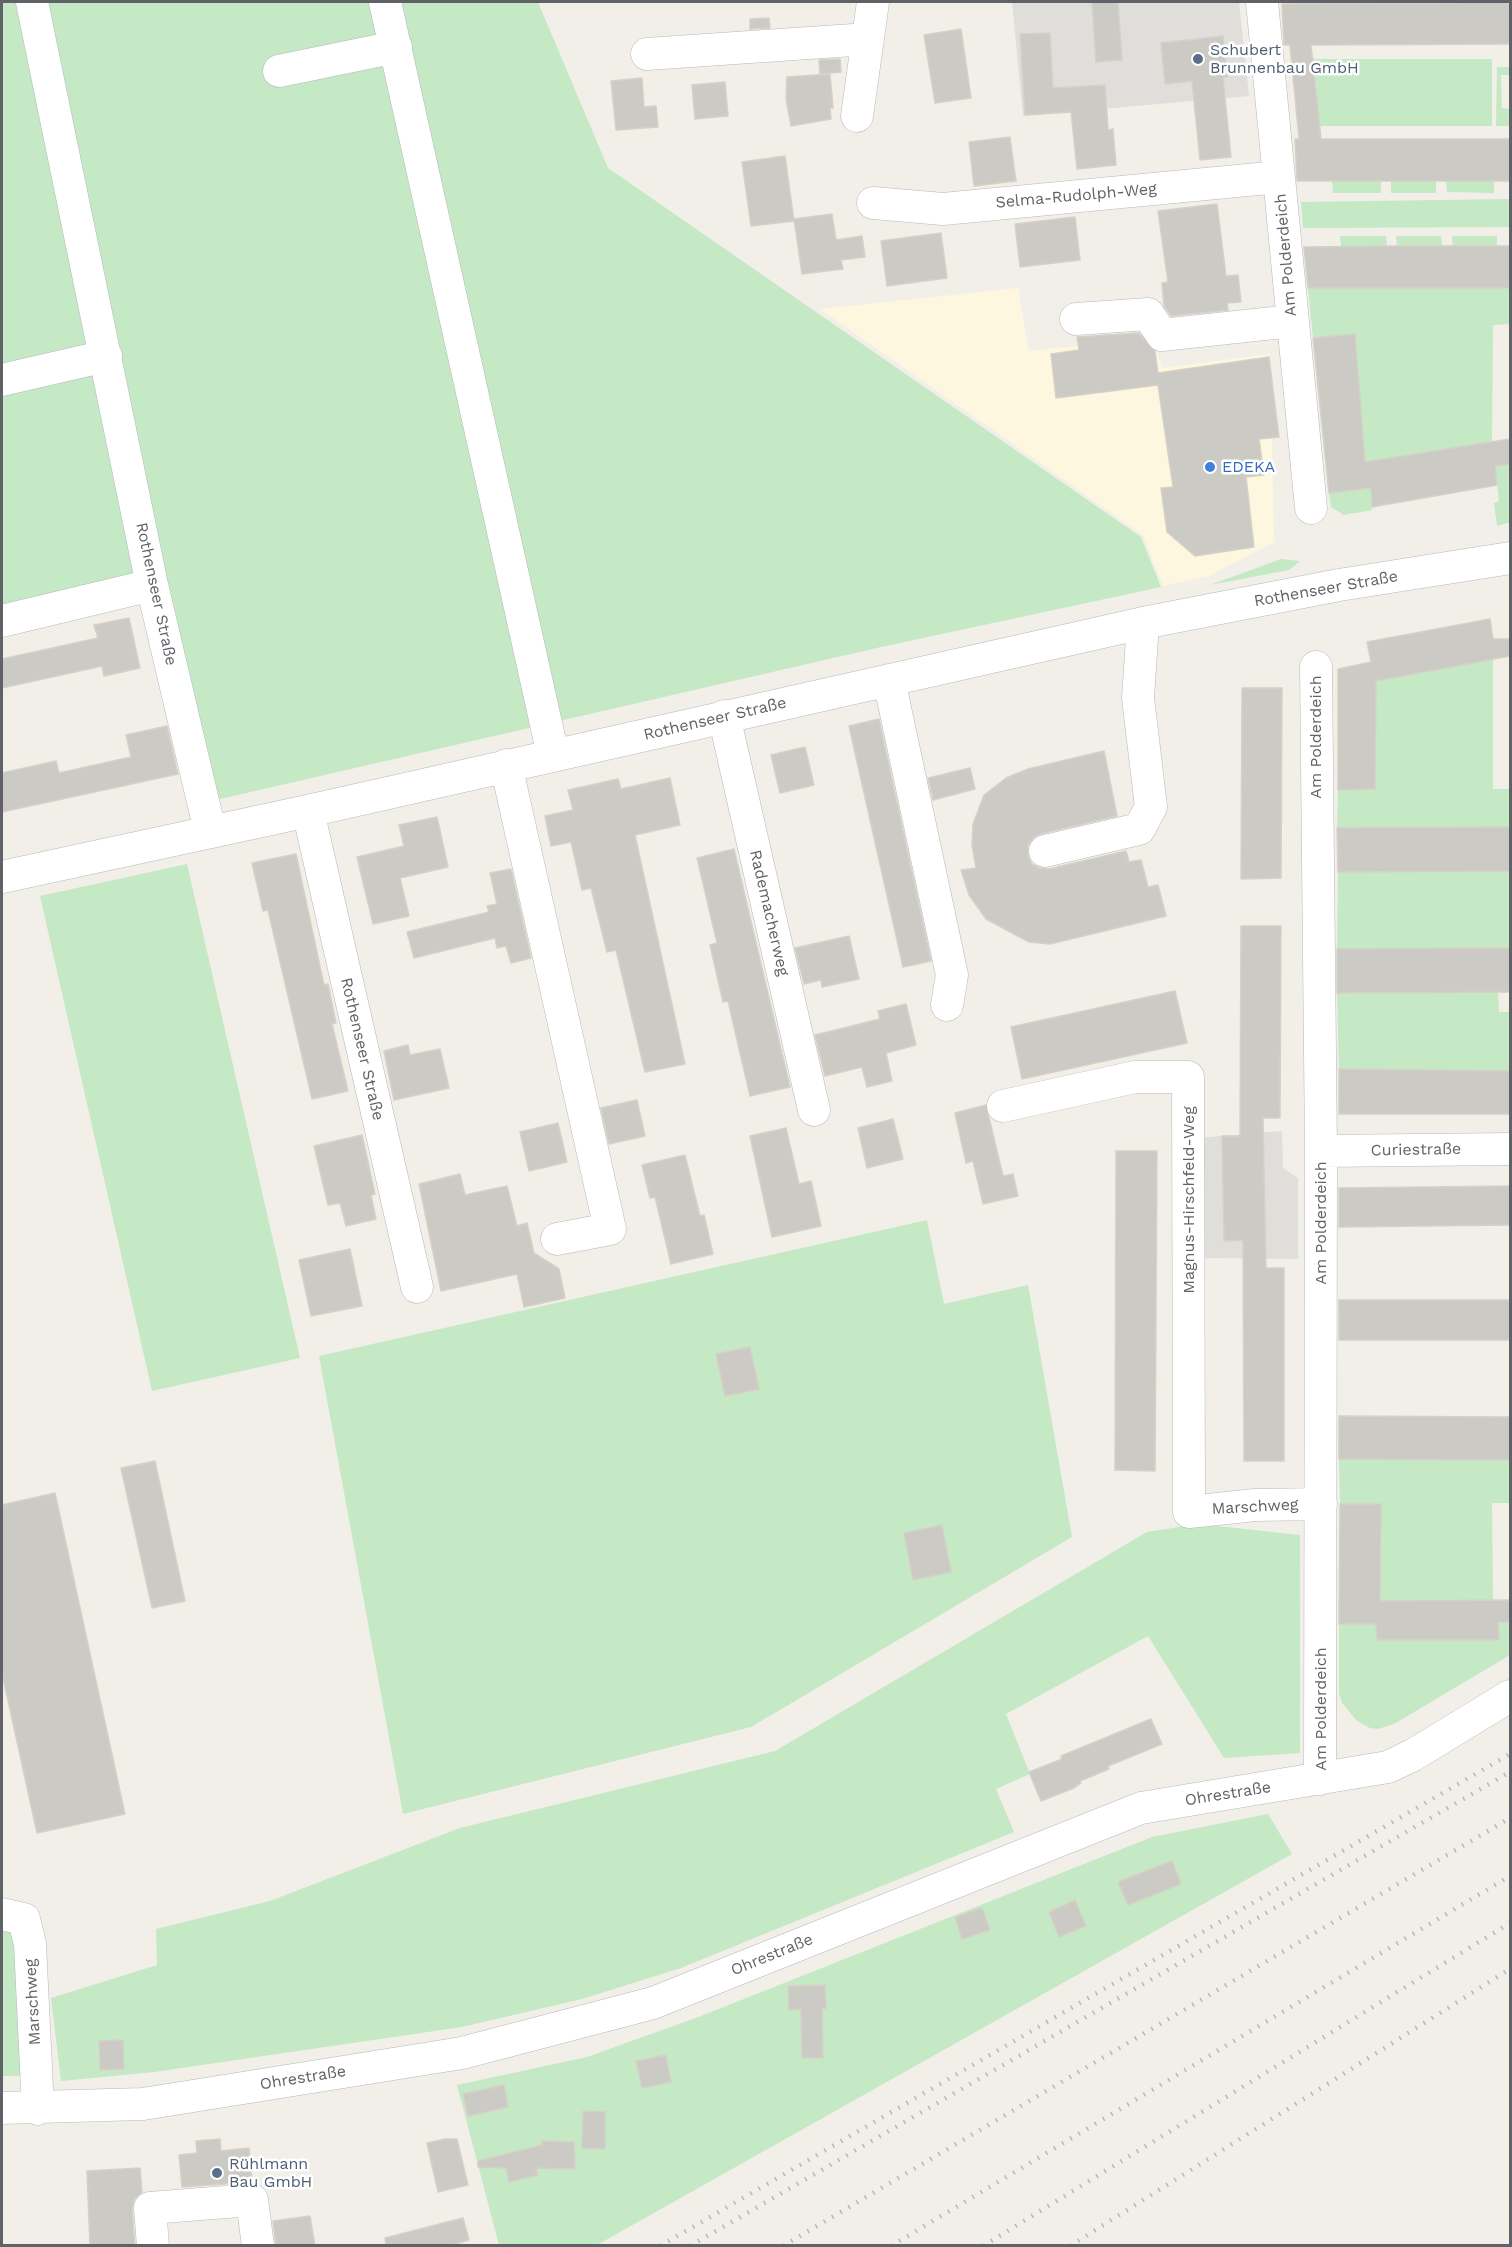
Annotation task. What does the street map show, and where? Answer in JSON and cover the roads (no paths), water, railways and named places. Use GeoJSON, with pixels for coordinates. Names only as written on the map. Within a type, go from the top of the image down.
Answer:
{"type":"FeatureCollection","features":[{"type":"Feature","properties":{"kind":"street","name":"Rothenseer Straße"},"geometry":{"type":"LineString","coordinates":[[32,2],[152,585],[210,831]]}},
{"type":"Feature","properties":{"kind":"street"},"geometry":{"type":"LineString","coordinates":[[385,2],[552,755]]}},
{"type":"Feature","properties":{"kind":"street"},"geometry":{"type":"LineString","coordinates":[[857,116],[873,2]]}},
{"type":"Feature","properties":{"kind":"street","name":"Am Polderdeich"},"geometry":{"type":"LineString","coordinates":[[1262,2],[1311,508]]}},
{"type":"Feature","properties":{"kind":"street"},"geometry":{"type":"LineString","coordinates":[[647,54],[868,39]]}},
{"type":"Feature","properties":{"kind":"street"},"geometry":{"type":"LineString","coordinates":[[279,70],[396,47]]}},
{"type":"Feature","properties":{"kind":"street","name":"Selma-Rudolph-Weg"},"geometry":{"type":"LineString","coordinates":[[873,203],[943,208],[1279,177]]}},
{"type":"Feature","properties":{"kind":"street"},"geometry":{"type":"LineString","coordinates":[[1076,319],[1148,314],[1162,335],[1292,321]]}},
{"type":"Feature","properties":{"kind":"street"},"geometry":{"type":"LineString","coordinates":[[2,380],[106,356]]}},
{"type":"Feature","properties":{"kind":"street","name":"Rothenseer Straße"},"geometry":{"type":"LineString","coordinates":[[2,876],[308,811],[1143,623],[1339,585],[1510,558]]}},
{"type":"Feature","properties":{"kind":"street"},"geometry":{"type":"LineString","coordinates":[[2,621],[152,585]]}},
{"type":"Feature","properties":{"kind":"street"},"geometry":{"type":"LineString","coordinates":[[1045,851],[1139,829],[1151,807],[1138,698],[1143,623]]}},
{"type":"Feature","properties":{"kind":"street","name":"Am Polderdeich"},"geometry":{"type":"LineString","coordinates":[[1316,667],[1321,1151],[1320,1779]]}},
{"type":"Feature","properties":{"kind":"street"},"geometry":{"type":"LineString","coordinates":[[889,680],[952,975],[947,1005]]}},
{"type":"Feature","properties":{"kind":"street"},"geometry":{"type":"LineString","coordinates":[[1126,784],[1131,774],[1124,724],[1138,698]]}},
{"type":"Feature","properties":{"kind":"street","name":"Rademacherweg"},"geometry":{"type":"LineString","coordinates":[[724,716],[814,1110]]}},
{"type":"Feature","properties":{"kind":"street"},"geometry":{"type":"LineString","coordinates":[[506,765],[610,1229],[557,1239]]}},
{"type":"Feature","properties":{"kind":"street","name":"Rothenseer Straße"},"geometry":{"type":"LineString","coordinates":[[308,811],[417,1287]]}},
{"type":"Feature","properties":{"kind":"street"},"geometry":{"type":"LineString","coordinates":[[556,993],[584,1025]]}},
{"type":"Feature","properties":{"kind":"street","name":"Magnus-Hirschfeld-Weg"},"geometry":{"type":"LineString","coordinates":[[1003,1106],[1135,1077],[1188,1077],[1189,1512]]}},
{"type":"Feature","properties":{"kind":"street","name":"Curiestraße"},"geometry":{"type":"LineString","coordinates":[[1321,1151],[1510,1149]]}},
{"type":"Feature","properties":{"kind":"street","name":"Marschweg"},"geometry":{"type":"LineString","coordinates":[[1189,1512],[1256,1505],[1321,1504]]}},
{"type":"Feature","properties":{"kind":"street","name":"Ohrestraße"},"geometry":{"type":"LineString","coordinates":[[2,2108],[38,2109],[143,2104],[462,2053],[653,2003],[1141,1808],[1388,1767],[1510,1696]]}},
{"type":"Feature","properties":{"kind":"street","name":"Marschweg"},"geometry":{"type":"LineString","coordinates":[[2,1914],[24,1919],[30,1944],[38,2109]]}},
{"type":"Feature","properties":{"kind":"street"},"geometry":{"type":"LineString","coordinates":[[153,2246],[150,2208],[252,2200],[258,2246]]}},
{"type":"Feature","properties":{"kind":"railway"},"geometry":{"type":"LineString","coordinates":[[660,2246],[1510,1754]]}},
{"type":"Feature","properties":{"kind":"railway"},"geometry":{"type":"LineString","coordinates":[[690,2246],[1510,1772]]}},
{"type":"Feature","properties":{"kind":"railway"},"geometry":{"type":"LineString","coordinates":[[783,2246],[1510,1818]]}},
{"type":"Feature","properties":{"kind":"railway"},"geometry":{"type":"LineString","coordinates":[[891,2246],[1510,1876]]}},
{"type":"Feature","properties":{"kind":"railway"},"geometry":{"type":"LineString","coordinates":[[983,2246],[1510,1923]]}},
{"type":"Feature","properties":{"kind":"railway"},"geometry":{"type":"LineString","coordinates":[[1070,2246],[1510,1969]]}},
{"type":"Feature","properties":{"kind":"place","name":"Schubert Brunnenbau GmbH"},"geometry":{"type":"Point","coordinates":[1198,59]}},
{"type":"Feature","properties":{"kind":"place","name":"EDEKA"},"geometry":{"type":"Point","coordinates":[1210,467]}},
{"type":"Feature","properties":{"kind":"place","name":"Rühlmann Bau GmbH"},"geometry":{"type":"Point","coordinates":[217,2173]}}]}
